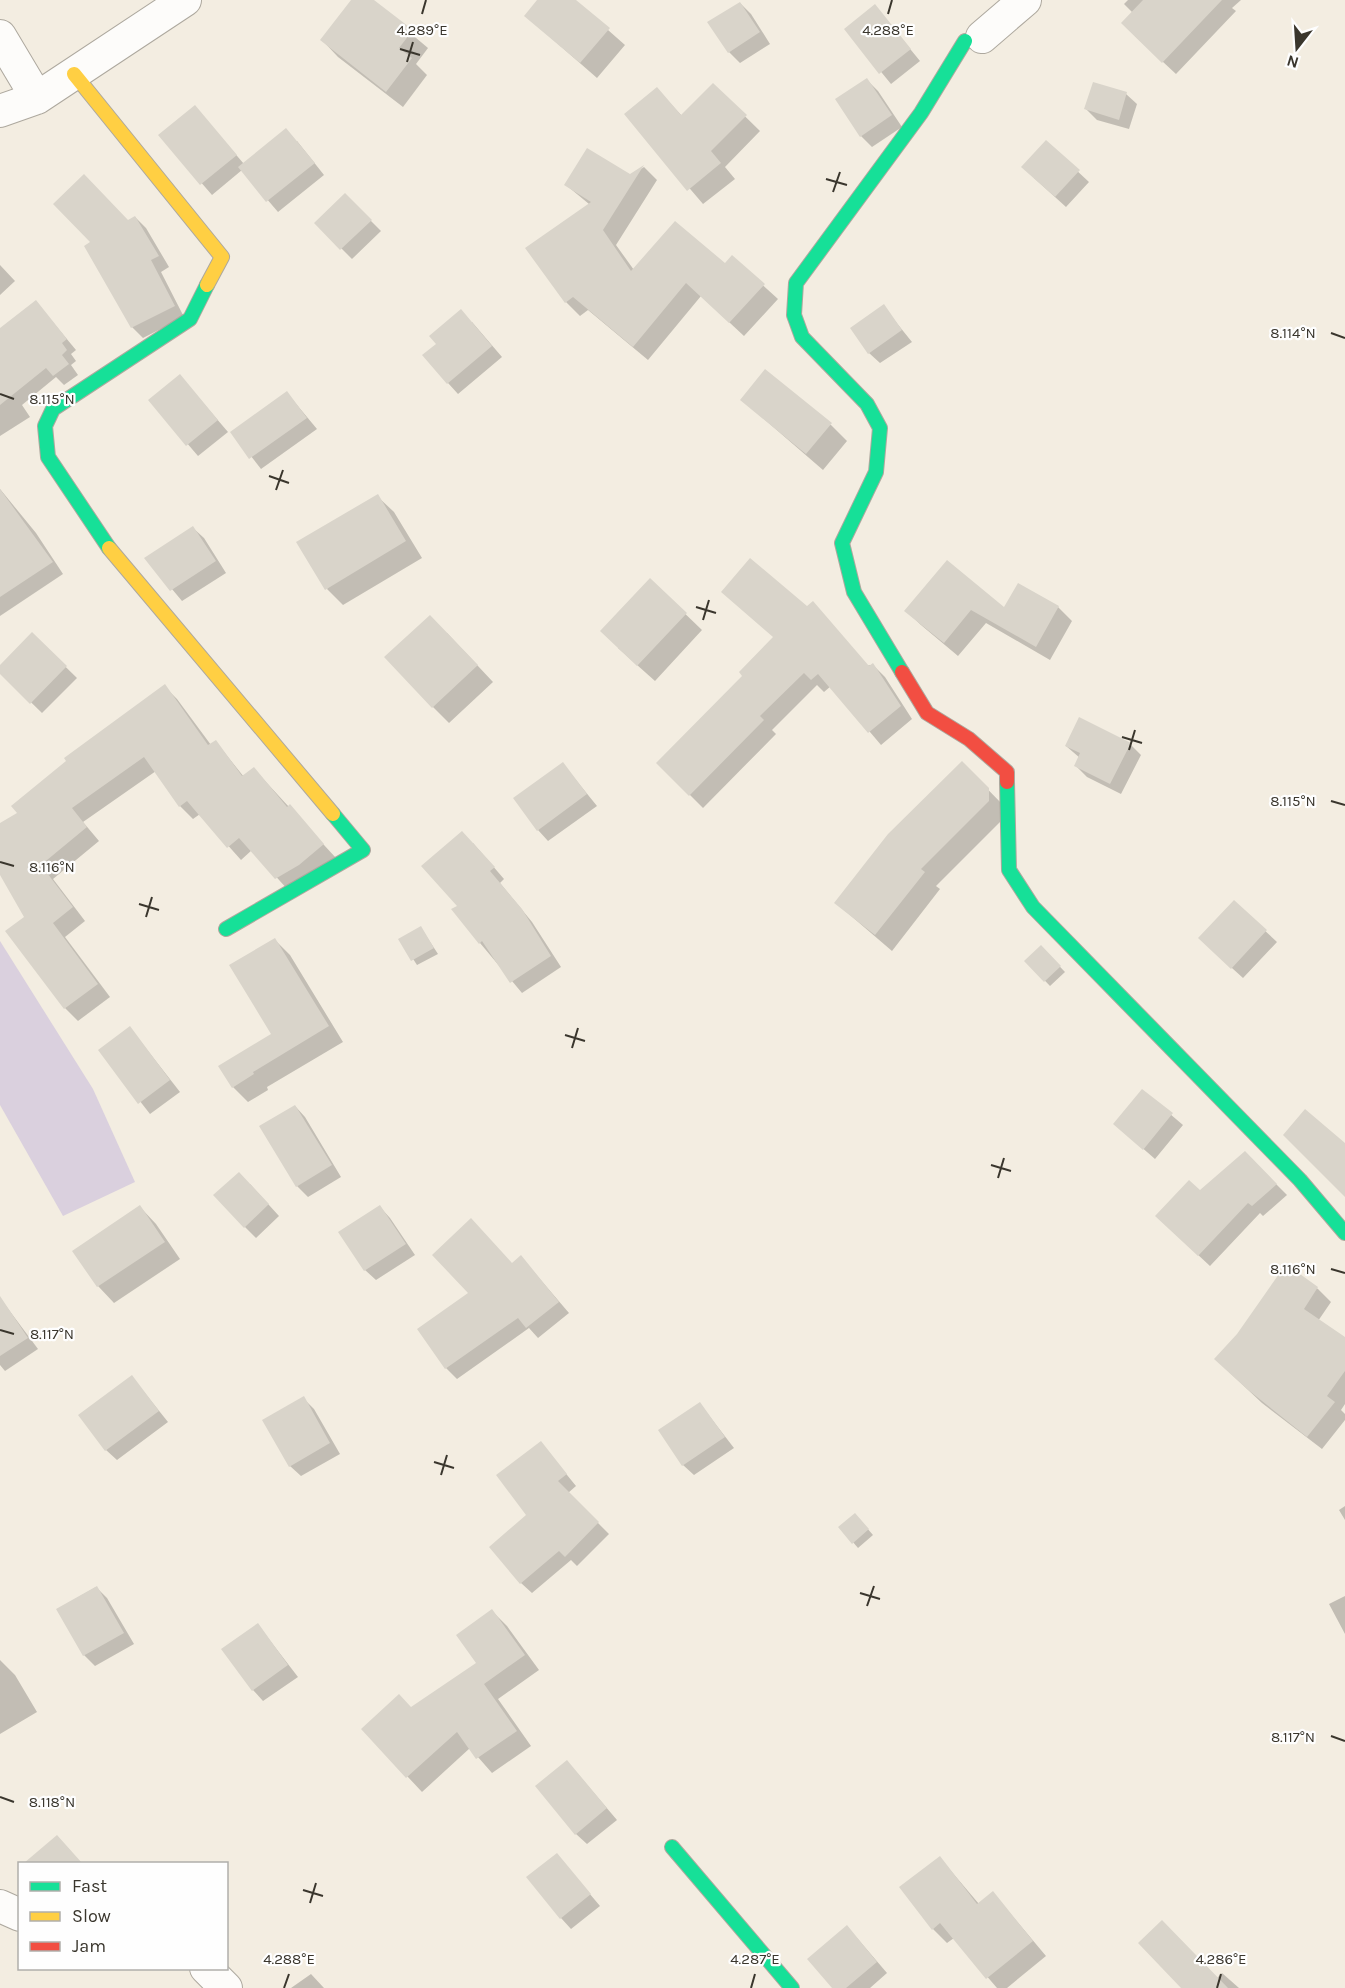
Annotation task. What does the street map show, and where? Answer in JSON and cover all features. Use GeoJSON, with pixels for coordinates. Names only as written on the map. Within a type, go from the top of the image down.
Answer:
{"type":"FeatureCollection","features":[{"type":"Feature","properties":{"kind":"street"},"geometry":{"type":"LineString","coordinates":[[0,111],[37,98],[184,0]]}},
{"type":"Feature","properties":{"kind":"street"},"geometry":{"type":"LineString","coordinates":[[1025,0],[973,39],[796,284],[794,315],[802,337],[867,404],[880,428],[876,472],[842,543],[854,592],[927,713],[969,739],[1006,772],[1009,870],[1033,907],[1300,1180],[1345,1233]]}},
{"type":"Feature","properties":{"kind":"street"},"geometry":{"type":"LineString","coordinates":[[0,36],[37,98]]}},
{"type":"Feature","properties":{"kind":"street"},"geometry":{"type":"LineString","coordinates":[[74,74],[222,257],[190,319],[53,409],[45,426],[48,457],[106,544],[363,850],[226,929]]}},
{"type":"Feature","properties":{"kind":"street"},"geometry":{"type":"LineString","coordinates":[[672,1847],[792,1988]]}},
{"type":"Feature","properties":{"kind":"street"},"geometry":{"type":"LineString","coordinates":[[0,1906],[18,1914]]}},
{"type":"Feature","properties":{"kind":"street"},"geometry":{"type":"LineString","coordinates":[[208,1970],[226,1988]]}},
{"type":"Feature","properties":{"kind":"shaded area"},"geometry":{"type":"Polygon","coordinates":[[[0,941],[93,1089],[135,1182],[63,1216],[0,1105],[0,941]]]}},
{"type":"Feature","properties":{"kind":"building"},"geometry":{"type":"Polygon","coordinates":[[[351,0],[374,0],[413,30],[399,48],[412,58],[386,92],[320,40],[351,0]]]}},
{"type":"Feature","properties":{"kind":"building"},"geometry":{"type":"Polygon","coordinates":[[[537,0],[576,0],[610,28],[580,63],[524,16],[537,0]]]}},
{"type":"Feature","properties":{"kind":"building"},"geometry":{"type":"Polygon","coordinates":[[[1143,0],[1222,0],[1162,63],[1121,23],[1143,0]]]}},
{"type":"Feature","properties":{"kind":"building"},"geometry":{"type":"Polygon","coordinates":[[[740,2],[760,32],[728,53],[707,22],[740,2]]]}},
{"type":"Feature","properties":{"kind":"building"},"geometry":{"type":"Polygon","coordinates":[[[875,4],[911,49],[879,74],[844,29],[875,4]]]}},
{"type":"Feature","properties":{"kind":"building"},"geometry":{"type":"Polygon","coordinates":[[[867,78],[892,115],[860,137],[835,99],[867,78]]]}},
{"type":"Feature","properties":{"kind":"building"},"geometry":{"type":"Polygon","coordinates":[[[1093,82],[1127,92],[1119,120],[1084,109],[1093,82]]]}},
{"type":"Feature","properties":{"kind":"building"},"geometry":{"type":"Polygon","coordinates":[[[713,83],[747,115],[711,151],[721,163],[687,191],[624,114],[657,87],[681,115],[713,83]]]}},
{"type":"Feature","properties":{"kind":"building"},"geometry":{"type":"Polygon","coordinates":[[[195,105],[237,155],[200,185],[158,135],[195,105]]]}},
{"type":"Feature","properties":{"kind":"building"},"geometry":{"type":"Polygon","coordinates":[[[286,128],[315,163],[266,202],[238,167],[286,128]]]}},
{"type":"Feature","properties":{"kind":"building"},"geometry":{"type":"Polygon","coordinates":[[[1046,140],[1080,170],[1055,197],[1021,167],[1046,140]]]}},
{"type":"Feature","properties":{"kind":"building"},"geometry":{"type":"Polygon","coordinates":[[[587,148],[630,174],[644,165],[603,230],[631,271],[675,221],[725,263],[732,255],[765,284],[729,323],[686,283],[633,347],[573,297],[565,303],[525,248],[591,202],[564,185],[587,148]]]}},
{"type":"Feature","properties":{"kind":"building"},"geometry":{"type":"Polygon","coordinates":[[[84,174],[128,220],[135,216],[159,256],[151,260],[175,306],[131,328],[84,246],[90,242],[53,204],[84,174]]]}},
{"type":"Feature","properties":{"kind":"building"},"geometry":{"type":"Polygon","coordinates":[[[345,193],[372,220],[340,250],[314,223],[345,193]]]}},
{"type":"Feature","properties":{"kind":"building"},"geometry":{"type":"Polygon","coordinates":[[[36,300],[67,339],[62,343],[67,350],[62,355],[69,364],[53,376],[46,368],[0,405],[0,328],[36,300]]]}},
{"type":"Feature","properties":{"kind":"building"},"geometry":{"type":"Polygon","coordinates":[[[884,304],[902,330],[868,354],[850,328],[884,304]]]}},
{"type":"Feature","properties":{"kind":"building"},"geometry":{"type":"Polygon","coordinates":[[[461,309],[492,346],[447,384],[422,355],[436,344],[429,336],[461,309]]]}},
{"type":"Feature","properties":{"kind":"building"},"geometry":{"type":"Polygon","coordinates":[[[765,369],[832,423],[806,454],[740,400],[765,369]]]}},
{"type":"Feature","properties":{"kind":"building"},"geometry":{"type":"Polygon","coordinates":[[[180,374],[218,420],[186,446],[148,400],[180,374]]]}},
{"type":"Feature","properties":{"kind":"building"},"geometry":{"type":"Polygon","coordinates":[[[287,391],[307,418],[249,459],[230,432],[287,391]]]}},
{"type":"Feature","properties":{"kind":"building"},"geometry":{"type":"Polygon","coordinates":[[[0,489],[53,562],[0,597],[0,489]]]}},
{"type":"Feature","properties":{"kind":"building"},"geometry":{"type":"Polygon","coordinates":[[[378,494],[406,541],[325,590],[296,542],[378,494]]]}},
{"type":"Feature","properties":{"kind":"building"},"geometry":{"type":"Polygon","coordinates":[[[193,526],[216,561],[170,591],[144,558],[193,526]]]}},
{"type":"Feature","properties":{"kind":"building"},"geometry":{"type":"Polygon","coordinates":[[[750,558],[807,606],[813,601],[869,666],[873,663],[901,706],[868,733],[818,674],[811,680],[804,673],[760,716],[764,720],[689,796],[656,763],[742,676],[739,672],[773,637],[721,592],[750,558]]]}},
{"type":"Feature","properties":{"kind":"building"},"geometry":{"type":"Polygon","coordinates":[[[947,560],[1004,607],[1018,583],[1059,606],[1036,647],[971,610],[944,643],[904,611],[947,560]]]}},
{"type":"Feature","properties":{"kind":"building"},"geometry":{"type":"Polygon","coordinates":[[[650,578],[687,613],[637,666],[600,631],[650,578]]]}},
{"type":"Feature","properties":{"kind":"building"},"geometry":{"type":"Polygon","coordinates":[[[430,615],[478,665],[432,708],[384,657],[430,615]]]}},
{"type":"Feature","properties":{"kind":"building"},"geometry":{"type":"Polygon","coordinates":[[[32,632],[67,666],[30,704],[0,674],[0,665],[32,632]]]}},
{"type":"Feature","properties":{"kind":"building"},"geometry":{"type":"Polygon","coordinates":[[[165,684],[208,745],[216,740],[242,776],[254,767],[287,807],[290,804],[324,844],[299,865],[275,879],[239,838],[227,848],[187,801],[179,807],[144,757],[72,808],[87,827],[41,865],[73,907],[53,923],[98,984],[64,1009],[5,931],[24,917],[0,875],[0,823],[17,813],[11,806],[66,761],[64,758],[165,684]]]}},
{"type":"Feature","properties":{"kind":"building"},"geometry":{"type":"Polygon","coordinates":[[[1079,717],[1131,743],[1110,784],[1074,766],[1080,753],[1065,746],[1079,717]]]}},
{"type":"Feature","properties":{"kind":"building"},"geometry":{"type":"Polygon","coordinates":[[[962,761],[989,788],[989,801],[921,869],[925,872],[875,935],[834,903],[888,834],[962,761]]]}},
{"type":"Feature","properties":{"kind":"building"},"geometry":{"type":"Polygon","coordinates":[[[563,762],[587,794],[537,831],[513,798],[563,762]]]}},
{"type":"Feature","properties":{"kind":"building"},"geometry":{"type":"Polygon","coordinates":[[[462,831],[495,867],[490,871],[522,909],[551,956],[510,983],[482,941],[479,944],[451,909],[457,906],[421,866],[462,831]]]}},
{"type":"Feature","properties":{"kind":"building"},"geometry":{"type":"Polygon","coordinates":[[[1234,900],[1267,930],[1231,969],[1198,938],[1234,900]]]}},
{"type":"Feature","properties":{"kind":"building"},"geometry":{"type":"Polygon","coordinates":[[[421,926],[434,948],[411,961],[398,939],[421,926]]]}},
{"type":"Feature","properties":{"kind":"building"},"geometry":{"type":"Polygon","coordinates":[[[275,938],[329,1026],[253,1072],[254,1074],[232,1088],[218,1066],[271,1034],[229,965],[275,938]]]}},
{"type":"Feature","properties":{"kind":"building"},"geometry":{"type":"Polygon","coordinates":[[[1041,945],[1061,966],[1044,982],[1024,961],[1041,945]]]}},
{"type":"Feature","properties":{"kind":"building"},"geometry":{"type":"Polygon","coordinates":[[[130,1026],[170,1080],[138,1104],[98,1050],[130,1026]]]}},
{"type":"Feature","properties":{"kind":"building"},"geometry":{"type":"Polygon","coordinates":[[[1142,1089],[1173,1113],[1143,1150],[1113,1124],[1142,1089]]]}},
{"type":"Feature","properties":{"kind":"building"},"geometry":{"type":"Polygon","coordinates":[[[295,1105],[332,1165],[296,1187],[259,1126],[295,1105]]]}},
{"type":"Feature","properties":{"kind":"building"},"geometry":{"type":"Polygon","coordinates":[[[1305,1109],[1345,1143],[1345,1197],[1283,1135],[1305,1109]]]}},
{"type":"Feature","properties":{"kind":"building"},"geometry":{"type":"Polygon","coordinates":[[[1245,1151],[1277,1184],[1252,1206],[1248,1203],[1198,1256],[1155,1216],[1189,1180],[1200,1190],[1245,1151]]]}},
{"type":"Feature","properties":{"kind":"building"},"geometry":{"type":"Polygon","coordinates":[[[239,1172],[269,1204],[244,1228],[213,1195],[239,1172]]]}},
{"type":"Feature","properties":{"kind":"building"},"geometry":{"type":"Polygon","coordinates":[[[140,1205],[165,1242],[97,1287],[72,1251],[140,1205]]]}},
{"type":"Feature","properties":{"kind":"building"},"geometry":{"type":"Polygon","coordinates":[[[380,1205],[406,1244],[364,1271],[338,1232],[380,1205]]]}},
{"type":"Feature","properties":{"kind":"building"},"geometry":{"type":"Polygon","coordinates":[[[471,1218],[512,1263],[521,1255],[559,1302],[526,1328],[518,1318],[445,1369],[417,1329],[468,1293],[432,1255],[471,1218]]]}},
{"type":"Feature","properties":{"kind":"building"},"geometry":{"type":"Polygon","coordinates":[[[1286,1264],[1318,1287],[1304,1309],[1345,1337],[1345,1371],[1327,1396],[1335,1402],[1307,1437],[1214,1359],[1237,1334],[1286,1264]]]}},
{"type":"Feature","properties":{"kind":"building"},"geometry":{"type":"Polygon","coordinates":[[[0,1296],[28,1338],[0,1356],[0,1296]]]}},
{"type":"Feature","properties":{"kind":"building"},"geometry":{"type":"Polygon","coordinates":[[[132,1375],[159,1411],[105,1451],[78,1415],[132,1375]]]}},
{"type":"Feature","properties":{"kind":"building"},"geometry":{"type":"Polygon","coordinates":[[[304,1396],[330,1443],[289,1467],[262,1420],[304,1396]]]}},
{"type":"Feature","properties":{"kind":"building"},"geometry":{"type":"Polygon","coordinates":[[[700,1402],[725,1437],[682,1466],[658,1430],[700,1402]]]}},
{"type":"Feature","properties":{"kind":"building"},"geometry":{"type":"Polygon","coordinates":[[[541,1441],[567,1474],[558,1481],[599,1522],[565,1557],[559,1551],[520,1584],[489,1547],[526,1515],[496,1475],[541,1441]]]}},
{"type":"Feature","properties":{"kind":"building"},"geometry":{"type":"Polygon","coordinates":[[[855,1513],[869,1529],[852,1544],[838,1527],[855,1513]]]}},
{"type":"Feature","properties":{"kind":"building"},"geometry":{"type":"Polygon","coordinates":[[[97,1586],[124,1633],[83,1656],[56,1609],[97,1586]]]}},
{"type":"Feature","properties":{"kind":"building"},"geometry":{"type":"Polygon","coordinates":[[[492,1609],[525,1655],[484,1684],[517,1731],[476,1759],[457,1732],[406,1778],[361,1729],[399,1694],[411,1707],[476,1663],[456,1635],[492,1609]]]}},
{"type":"Feature","properties":{"kind":"building"},"geometry":{"type":"Polygon","coordinates":[[[258,1623],[288,1665],[252,1691],[221,1649],[258,1623]]]}},
{"type":"Feature","properties":{"kind":"building"},"geometry":{"type":"Polygon","coordinates":[[[567,1760],[607,1808],[575,1835],[535,1786],[567,1760]]]}},
{"type":"Feature","properties":{"kind":"building"},"geometry":{"type":"Polygon","coordinates":[[[57,1835],[81,1862],[25,1862],[57,1835]]]}},
{"type":"Feature","properties":{"kind":"building"},"geometry":{"type":"Polygon","coordinates":[[[557,1853],[591,1894],[560,1919],[526,1877],[557,1853]]]}},
{"type":"Feature","properties":{"kind":"building"},"geometry":{"type":"Polygon","coordinates":[[[940,1856],[977,1904],[993,1891],[1033,1941],[986,1979],[940,1923],[932,1930],[899,1887],[940,1856]]]}},
{"type":"Feature","properties":{"kind":"building"},"geometry":{"type":"Polygon","coordinates":[[[1162,1920],[1228,1988],[1181,1988],[1138,1943],[1162,1920]]]}},
{"type":"Feature","properties":{"kind":"building"},"geometry":{"type":"Polygon","coordinates":[[[847,1925],[877,1962],[846,1988],[832,1988],[807,1959],[847,1925]]]}},
{"type":"Feature","properties":{"kind":"traffic: fast"},"geometry":{"type":"LineString","coordinates":[[902,672],[854,592],[842,543],[876,472],[880,428],[867,404],[802,337],[794,315],[796,283],[921,113],[965,41]]}},
{"type":"Feature","properties":{"kind":"traffic: fast"},"geometry":{"type":"LineString","coordinates":[[109,548],[48,457],[45,426],[53,409],[190,319],[207,285]]}},
{"type":"Feature","properties":{"kind":"traffic: fast"},"geometry":{"type":"LineString","coordinates":[[1007,782],[1009,870],[1033,907],[1300,1180],[1345,1233]]}},
{"type":"Feature","properties":{"kind":"traffic: fast"},"geometry":{"type":"LineString","coordinates":[[226,929],[363,850],[333,814]]}},
{"type":"Feature","properties":{"kind":"traffic: fast"},"geometry":{"type":"LineString","coordinates":[[672,1847],[792,1988]]}},
{"type":"Feature","properties":{"kind":"traffic: slow"},"geometry":{"type":"LineString","coordinates":[[74,74],[222,257],[207,285]]}},
{"type":"Feature","properties":{"kind":"traffic: slow"},"geometry":{"type":"LineString","coordinates":[[109,548],[333,814]]}},
{"type":"Feature","properties":{"kind":"traffic: jam"},"geometry":{"type":"LineString","coordinates":[[902,672],[927,713],[969,739],[1007,772],[1007,782]]}}]}
